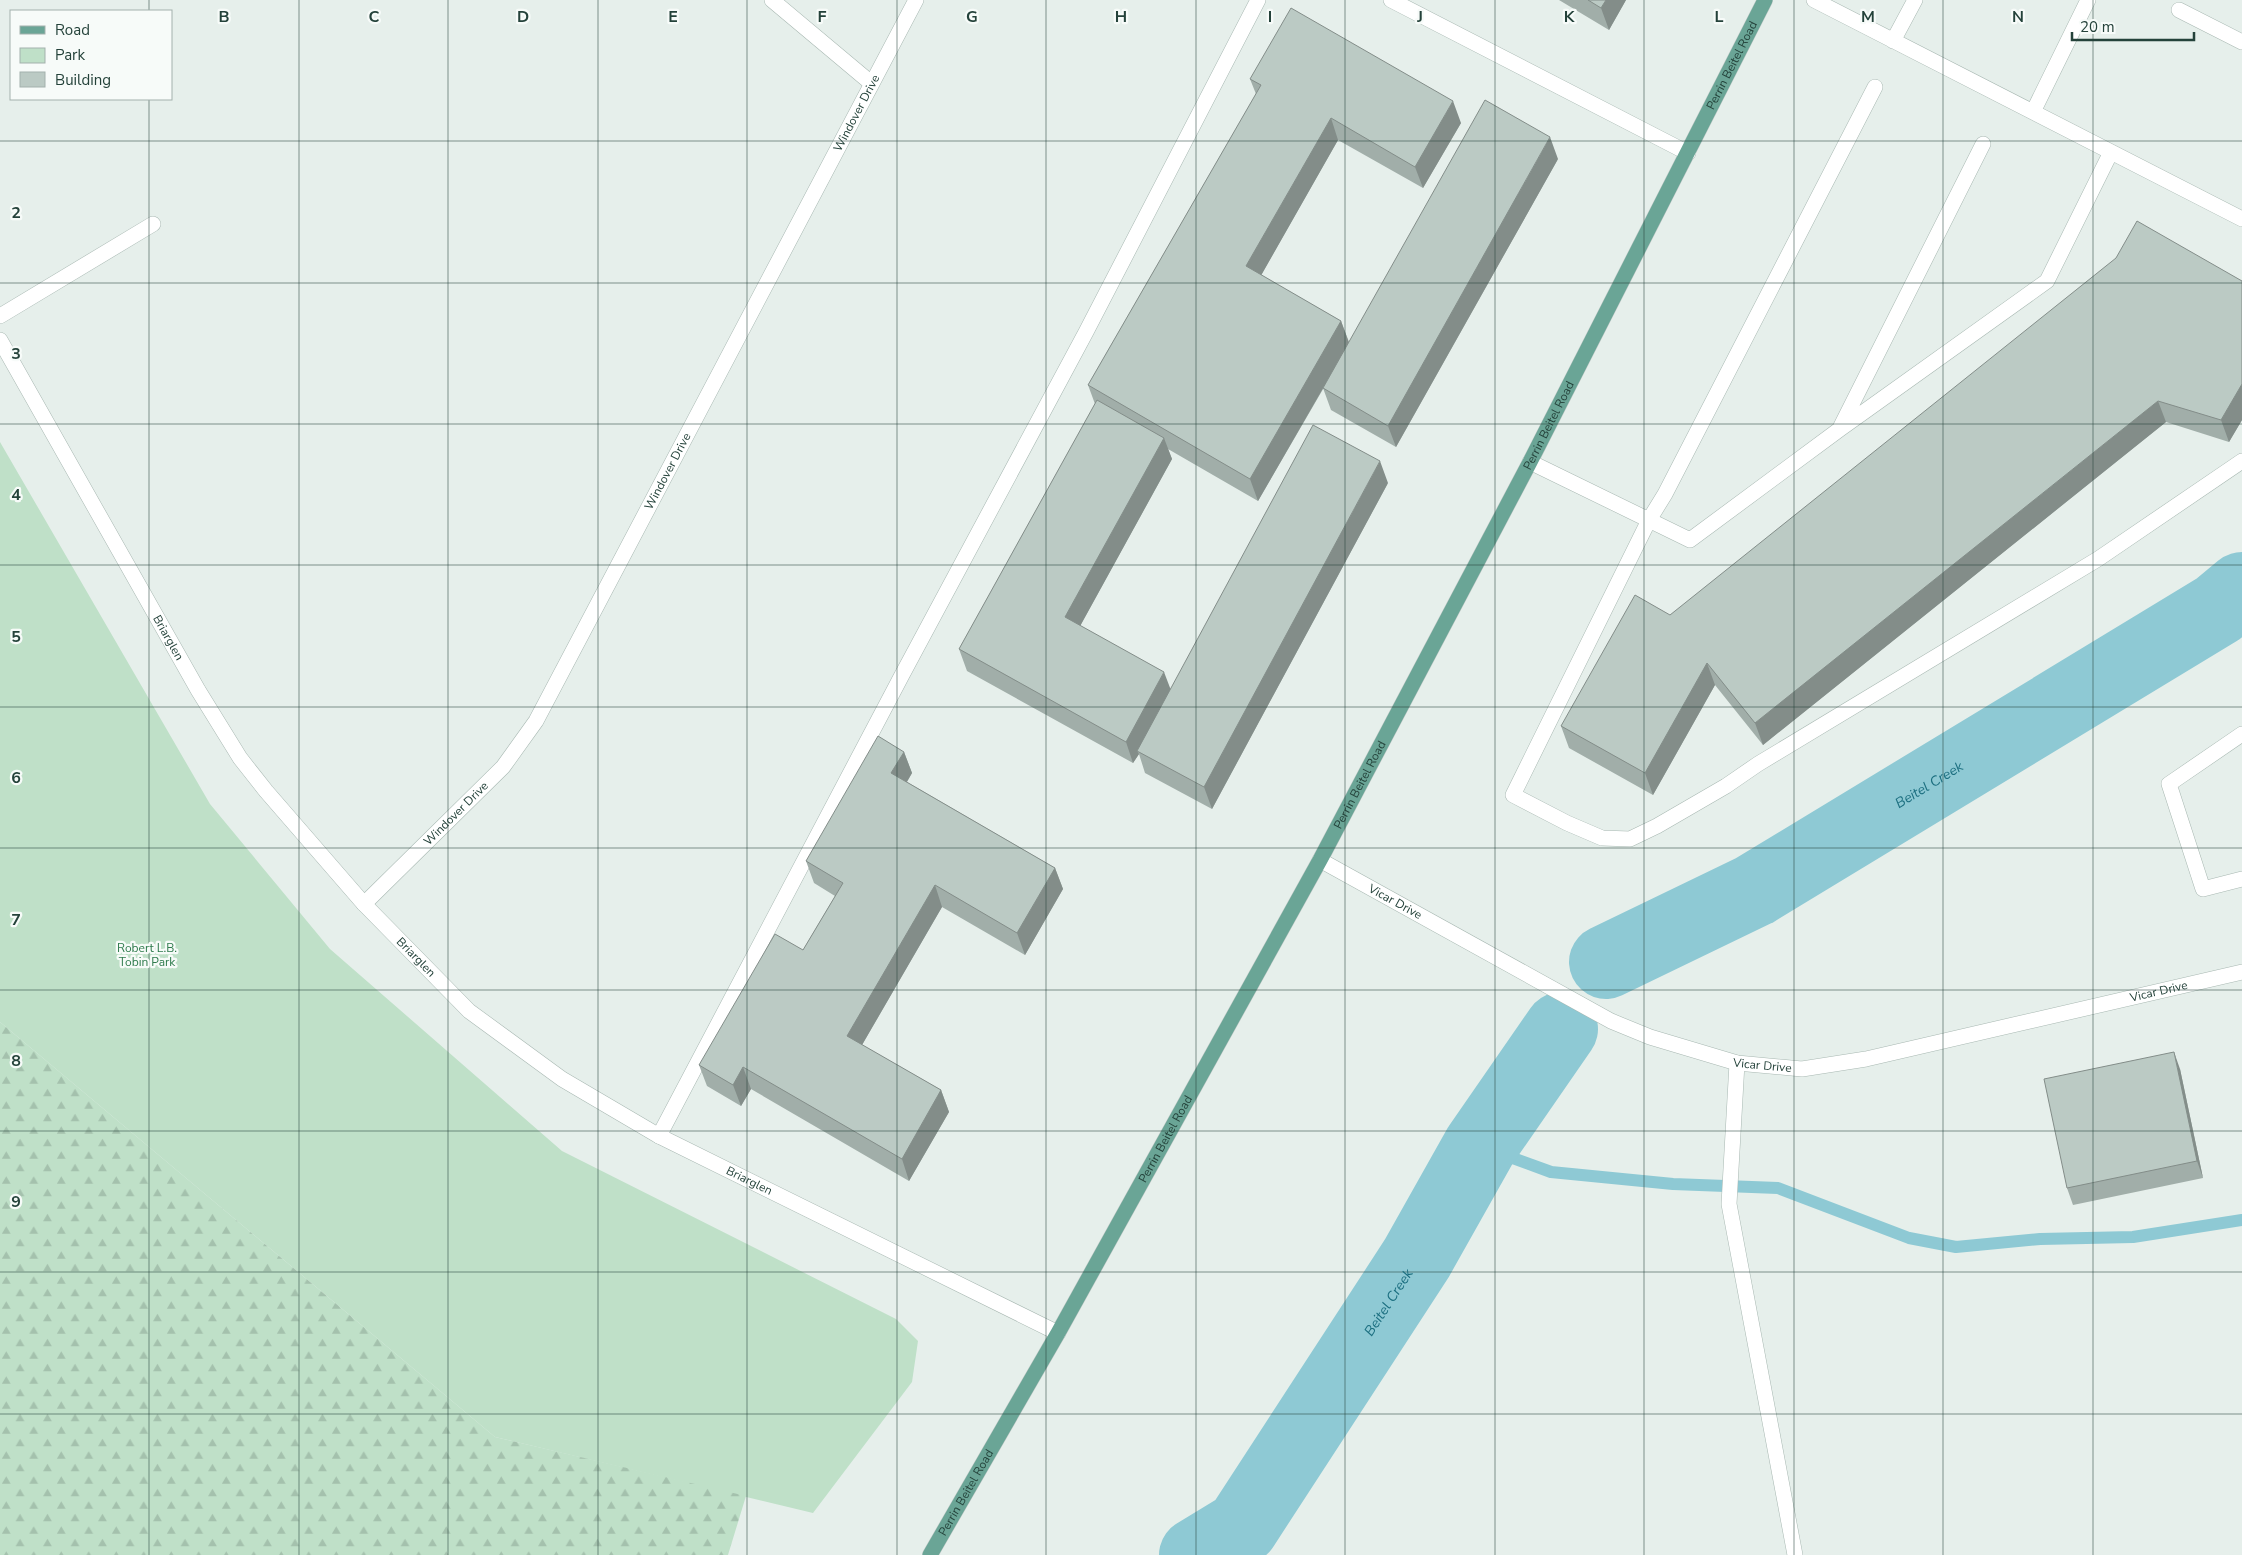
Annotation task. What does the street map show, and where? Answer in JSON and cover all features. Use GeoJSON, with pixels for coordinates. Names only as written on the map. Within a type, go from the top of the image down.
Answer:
{"type":"FeatureCollection","features":[{"type":"Feature","properties":{"kind":"main road","name":"Perrin Beitel Road"},"geometry":{"type":"LineString","coordinates":[[930,1555],[1058,1333],[1320,860],[1530,462],[1765,0]]}},
{"type":"Feature","properties":{"kind":"street"},"geometry":{"type":"LineString","coordinates":[[772,0],[871,83]]}},
{"type":"Feature","properties":{"kind":"street","name":"Windover Drive"},"geometry":{"type":"LineString","coordinates":[[364,904],[503,767],[536,721],[916,0]]}},
{"type":"Feature","properties":{"kind":"street"},"geometry":{"type":"LineString","coordinates":[[659,1136],[902,675],[1086,332],[1258,0]]}},
{"type":"Feature","properties":{"kind":"street"},"geometry":{"type":"LineString","coordinates":[[1391,0],[1688,153]]}},
{"type":"Feature","properties":{"kind":"street"},"geometry":{"type":"LineString","coordinates":[[1814,0],[2242,219]]}},
{"type":"Feature","properties":{"kind":"street"},"geometry":{"type":"LineString","coordinates":[[1893,41],[1915,0]]}},
{"type":"Feature","properties":{"kind":"street"},"geometry":{"type":"LineString","coordinates":[[2032,112],[2088,0]]}},
{"type":"Feature","properties":{"kind":"street"},"geometry":{"type":"LineString","coordinates":[[2179,10],[2242,42]]}},
{"type":"Feature","properties":{"kind":"street"},"geometry":{"type":"LineString","coordinates":[[1875,87],[1669,486],[1649,520],[1513,795],[1567,823],[1602,838],[1630,838],[1657,826],[1726,786],[1758,764],[2098,559],[2242,461]]}},
{"type":"Feature","properties":{"kind":"street"},"geometry":{"type":"LineString","coordinates":[[1840,429],[1983,144]]}},
{"type":"Feature","properties":{"kind":"street"},"geometry":{"type":"LineString","coordinates":[[1530,462],[1690,540],[1840,429],[2047,281],[2111,152]]}},
{"type":"Feature","properties":{"kind":"street"},"geometry":{"type":"LineString","coordinates":[[0,316],[154,224]]}},
{"type":"Feature","properties":{"kind":"street","name":"Briarglen"},"geometry":{"type":"LineString","coordinates":[[0,340],[198,690],[240,758],[266,791],[364,904],[469,1011],[562,1079],[659,1136],[1058,1333]]}},
{"type":"Feature","properties":{"kind":"street"},"geometry":{"type":"LineString","coordinates":[[2242,734],[2169,784],[2203,889],[2242,879]]}},
{"type":"Feature","properties":{"kind":"street","name":"Vicar Drive"},"geometry":{"type":"LineString","coordinates":[[1320,860],[1611,1020],[1650,1037],[1737,1063],[1802,1069],[1866,1059],[2242,972]]}},
{"type":"Feature","properties":{"kind":"street"},"geometry":{"type":"LineString","coordinates":[[1737,1063],[1729,1204],[1795,1555]]}},
{"type":"Feature","properties":{"kind":"green space","name":"Robert L.B. Tobin Park"},"geometry":{"type":"Polygon","coordinates":[[[0,442],[210,804],[330,949],[562,1151],[896,1319],[918,1341],[912,1382],[813,1513],[495,1437],[0,1022],[0,442]]]}},
{"type":"Feature","properties":{"kind":"green space"},"geometry":{"type":"Polygon","coordinates":[[[0,1022],[495,1437],[746,1496],[728,1555],[0,1555],[0,1022]]]}},
{"type":"Feature","properties":{"kind":"building"},"geometry":{"type":"Polygon","coordinates":[[[1588,0],[1606,0],[1601,8],[1588,0]]]}},
{"type":"Feature","properties":{"kind":"building"},"geometry":{"type":"Polygon","coordinates":[[[1291,8],[1453,101],[1415,167],[1331,118],[1246,266],[1341,321],[1250,479],[1088,385],[1261,85],[1250,79],[1291,8]]]}},
{"type":"Feature","properties":{"kind":"building"},"geometry":{"type":"Polygon","coordinates":[[[1485,100],[1550,137],[1388,426],[1323,388],[1485,100]]]}},
{"type":"Feature","properties":{"kind":"building"},"geometry":{"type":"Polygon","coordinates":[[[2137,221],[2242,281],[2242,384],[2221,420],[2158,401],[1755,723],[1707,663],[1645,773],[1561,726],[1635,595],[1670,615],[2116,258],[2137,221]]]}},
{"type":"Feature","properties":{"kind":"building"},"geometry":{"type":"Polygon","coordinates":[[[1097,400],[1164,438],[1065,617],[1164,672],[1126,742],[959,649],[1097,400]]]}},
{"type":"Feature","properties":{"kind":"building"},"geometry":{"type":"Polygon","coordinates":[[[1313,425],[1380,461],[1204,787],[1137,751],[1313,425]]]}},
{"type":"Feature","properties":{"kind":"building"},"geometry":{"type":"Polygon","coordinates":[[[878,736],[904,752],[891,773],[1055,868],[1017,933],[935,885],[847,1036],[941,1090],[902,1159],[743,1067],[733,1085],[699,1065],[775,934],[803,950],[843,883],[806,861],[878,736]]]}},
{"type":"Feature","properties":{"kind":"building"},"geometry":{"type":"Polygon","coordinates":[[[2174,1052],[2197,1161],[2067,1188],[2044,1079],[2174,1052]]]}},
{"type":"Feature","properties":{"kind":"waterway","name":"Beitel Creek"},"geometry":{"type":"LineString","coordinates":[[1606,962],[1755,890],[2218,609],[2242,589]]}},
{"type":"Feature","properties":{"kind":"waterway","name":"Beitel Creek"},"geometry":{"type":"LineString","coordinates":[[1196,1555],[1242,1527],[1417,1258],[1480,1146],[1561,1029]]}},
{"type":"Feature","properties":{"kind":"waterway"},"geometry":{"type":"LineString","coordinates":[[1480,1146],[1551,1172],[1673,1184],[1778,1188],[1909,1238],[1956,1247],[2040,1239],[2133,1237],[2242,1220]]}}]}
